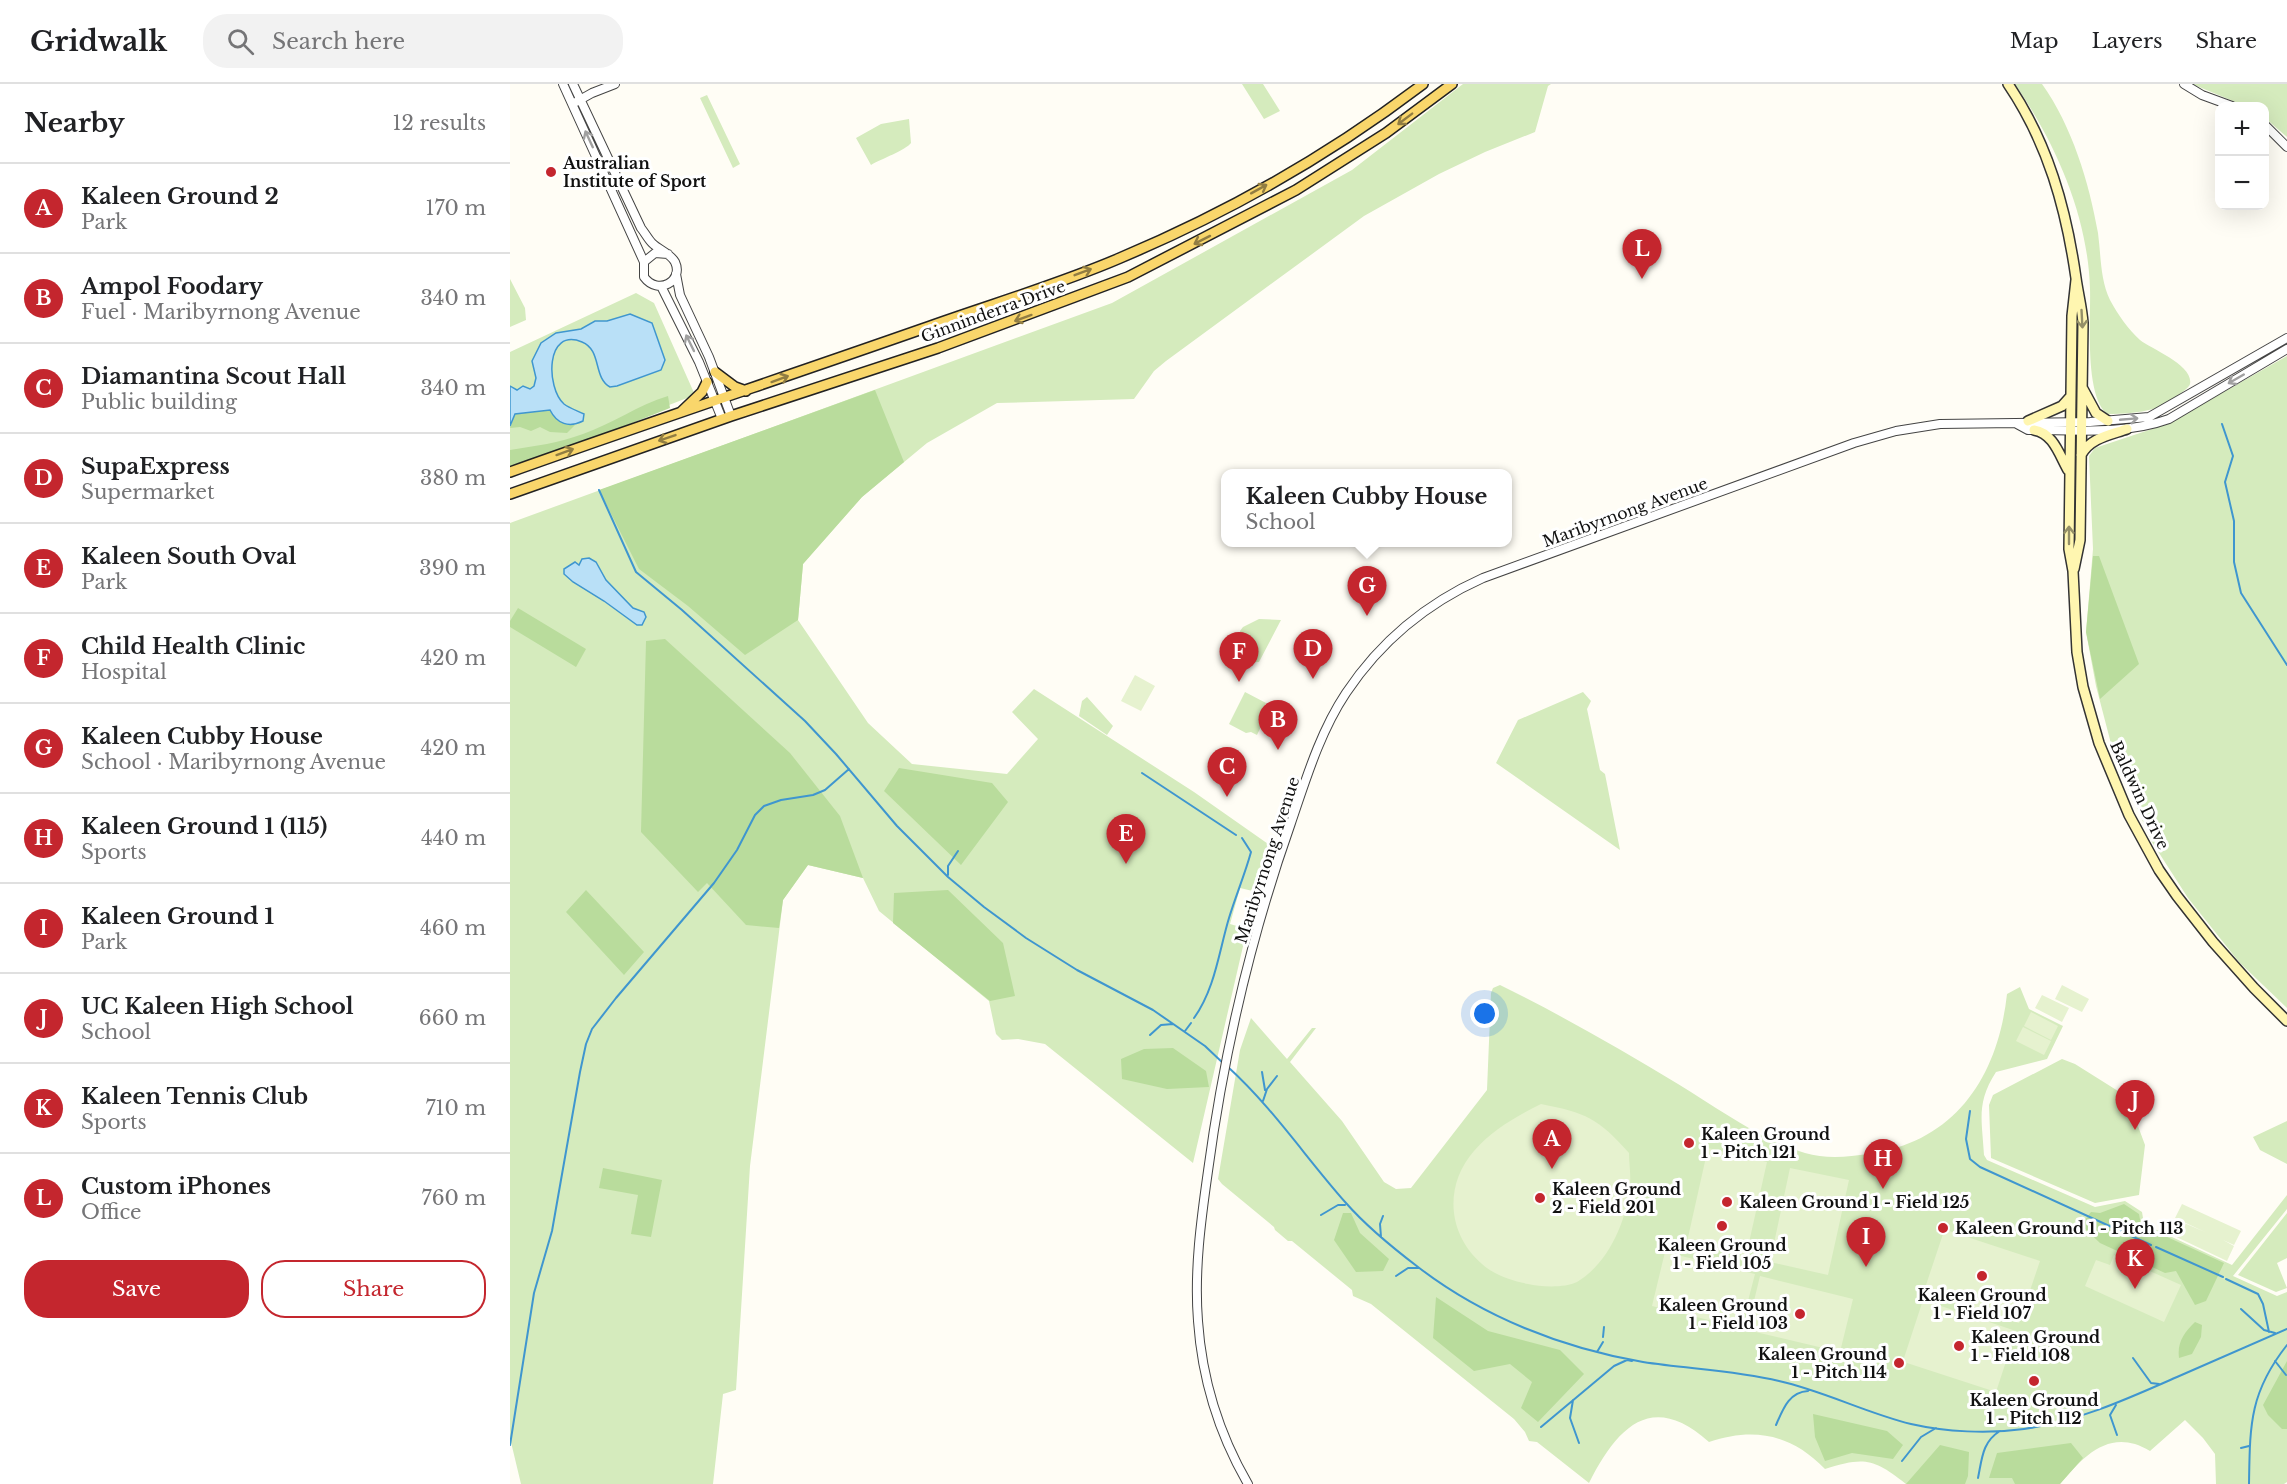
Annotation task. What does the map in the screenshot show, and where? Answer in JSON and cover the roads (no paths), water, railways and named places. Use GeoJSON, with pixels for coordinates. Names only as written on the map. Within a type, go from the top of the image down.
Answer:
{"type":"FeatureCollection","features":[{"type":"Feature","properties":{"kind":"main road","name":"Ginninderra Drive"},"geometry":{"type":"LineString","coordinates":[[510,472],[1022,296],[1120,258],[1208,217],[1295,169],[1377,119],[1423,84]]}},
{"type":"Feature","properties":{"kind":"main road","name":"Ginninderra Drive"},"geometry":{"type":"LineString","coordinates":[[510,494],[727,418],[938,348],[1128,277],[1296,190],[1386,133],[1452,84]]}},
{"type":"Feature","properties":{"kind":"main road","name":"Baldwin Drive"},"geometry":{"type":"LineString","coordinates":[[2008,84],[2037,134],[2056,181],[2070,235],[2083,323],[2080,540],[2073,571]]}},
{"type":"Feature","properties":{"kind":"main road","name":"Baldwin Drive"},"geometry":{"type":"LineString","coordinates":[[2076,280],[2072,316],[2069,549],[2073,571],[2074,631],[2083,687],[2099,743],[2130,818],[2159,870],[2206,934],[2287,1021]]}},
{"type":"Feature","properties":{"kind":"main road"},"geometry":{"type":"LineString","coordinates":[[715,372],[735,387],[746,391]]}},
{"type":"Feature","properties":{"kind":"main road"},"geometry":{"type":"LineString","coordinates":[[679,413],[702,392],[707,382]]}},
{"type":"Feature","properties":{"kind":"main road"},"geometry":{"type":"LineString","coordinates":[[2082,386],[2096,414],[2108,421]]}},
{"type":"Feature","properties":{"kind":"main road"},"geometry":{"type":"LineString","coordinates":[[2031,426],[2062,406],[2071,396]]}},
{"type":"Feature","properties":{"kind":"main road"},"geometry":{"type":"LineString","coordinates":[[2031,426],[2049,436],[2069,472]]}},
{"type":"Feature","properties":{"kind":"main road"},"geometry":{"type":"LineString","coordinates":[[2081,456],[2085,448],[2094,441],[2127,429]]}},
{"type":"Feature","properties":{"kind":"street"},"geometry":{"type":"LineString","coordinates":[[563,84],[644,262],[644,277],[652,284],[661,286],[670,283],[676,274]]}},
{"type":"Feature","properties":{"kind":"street"},"geometry":{"type":"LineString","coordinates":[[573,84],[641,228],[653,244],[675,262],[680,296],[715,372],[720,400],[727,418]]}},
{"type":"Feature","properties":{"kind":"street"},"geometry":{"type":"LineString","coordinates":[[2184,84],[2220,102]]}},
{"type":"Feature","properties":{"kind":"street"},"geometry":{"type":"LineString","coordinates":[[572,105],[611,86]]}},
{"type":"Feature","properties":{"kind":"street"},"geometry":{"type":"LineString","coordinates":[[2269,128],[2287,147]]}},
{"type":"Feature","properties":{"kind":"street"},"geometry":{"type":"LineString","coordinates":[[644,262],[655,253],[668,254]]}},
{"type":"Feature","properties":{"kind":"street"},"geometry":{"type":"LineString","coordinates":[[661,286],[707,382],[720,400]]}},
{"type":"Feature","properties":{"kind":"street"},"geometry":{"type":"LineString","coordinates":[[2082,426],[2157,414],[2287,338]]}},
{"type":"Feature","properties":{"kind":"street"},"geometry":{"type":"LineString","coordinates":[[2082,426],[2127,429],[2152,425],[2169,419],[2287,350]]}},
{"type":"Feature","properties":{"kind":"street","name":"Maribyrnong Avenue"},"geometry":{"type":"LineString","coordinates":[[1248,1484],[1227,1443],[1215,1410],[1204,1369],[1198,1323],[1196,1293],[1200,1237],[1221,1082],[1257,928],[1277,864],[1324,734],[1341,701],[1360,674],[1389,640],[1445,597],[1490,576],[1861,440],[1896,430],[1957,423],[2082,426]]}},
{"type":"Feature","properties":{"kind":"water"},"geometry":{"type":"Polygon","coordinates":[[[630,314],[652,323],[665,360],[661,370],[610,387],[601,377],[595,357],[588,346],[582,342],[570,340],[561,343],[552,361],[554,385],[564,404],[584,414],[583,421],[573,424],[564,423],[556,419],[550,410],[515,414],[510,426],[510,386],[517,390],[523,386],[530,389],[534,386],[536,378],[532,361],[541,343],[556,333],[581,329],[595,321],[607,321],[630,314]]]}},
{"type":"Feature","properties":{"kind":"water"},"geometry":{"type":"Polygon","coordinates":[[[589,558],[596,562],[606,580],[633,608],[644,612],[646,617],[642,625],[637,625],[564,574],[564,569],[575,562],[579,565],[582,559],[589,558]]]}},
{"type":"Feature","properties":{"kind":"waterway"},"geometry":{"type":"LineString","coordinates":[[2222,424],[2233,456],[2225,482],[2234,521],[2234,562],[2241,593],[2287,665]]}},
{"type":"Feature","properties":{"kind":"waterway"},"geometry":{"type":"LineString","coordinates":[[599,490],[636,572],[682,610],[805,721],[897,826],[948,877],[1026,938],[1077,970],[1153,1010],[1205,1046],[1224,1064]]}},
{"type":"Feature","properties":{"kind":"waterway"},"geometry":{"type":"LineString","coordinates":[[510,1445],[534,1293],[552,1231],[580,1072],[592,1029],[714,883],[737,850],[755,815],[764,806],[825,790],[849,769]]}},
{"type":"Feature","properties":{"kind":"waterway"},"geometry":{"type":"LineString","coordinates":[[1142,773],[1236,835]]}},
{"type":"Feature","properties":{"kind":"waterway"},"geometry":{"type":"LineString","coordinates":[[1194,1018],[1212,982],[1229,918],[1251,852],[1242,838]]}},
{"type":"Feature","properties":{"kind":"waterway"},"geometry":{"type":"LineString","coordinates":[[948,875],[948,866],[958,851]]}},
{"type":"Feature","properties":{"kind":"waterway"},"geometry":{"type":"LineString","coordinates":[[1185,1031],[1191,1023]]}},
{"type":"Feature","properties":{"kind":"waterway"},"geometry":{"type":"LineString","coordinates":[[1150,1035],[1161,1025],[1173,1024]]}},
{"type":"Feature","properties":{"kind":"waterway"},"geometry":{"type":"LineString","coordinates":[[1228,1067],[1275,1116],[1354,1212],[1380,1237],[1418,1267],[1469,1301],[1524,1328],[1613,1356],[1643,1362],[1745,1374],[1779,1381],[1924,1427],[1996,1431],[2024,1429],[2064,1421],[2102,1408],[2287,1329]]}},
{"type":"Feature","properties":{"kind":"waterway"},"geometry":{"type":"LineString","coordinates":[[1262,1072],[1265,1090]]}},
{"type":"Feature","properties":{"kind":"waterway"},"geometry":{"type":"LineString","coordinates":[[1263,1101],[1267,1089],[1277,1076]]}},
{"type":"Feature","properties":{"kind":"waterway"},"geometry":{"type":"LineString","coordinates":[[1970,1111],[1966,1139],[1970,1159],[1980,1167],[2151,1245]]}},
{"type":"Feature","properties":{"kind":"waterway"},"geometry":{"type":"LineString","coordinates":[[1321,1215],[1338,1205],[1345,1205]]}},
{"type":"Feature","properties":{"kind":"waterway"},"geometry":{"type":"LineString","coordinates":[[1381,1237],[1380,1224],[1383,1216]]}},
{"type":"Feature","properties":{"kind":"waterway"},"geometry":{"type":"LineString","coordinates":[[2156,1247],[2223,1277]]}},
{"type":"Feature","properties":{"kind":"waterway"},"geometry":{"type":"LineString","coordinates":[[1396,1276],[1408,1268],[1418,1268]]}},
{"type":"Feature","properties":{"kind":"waterway"},"geometry":{"type":"LineString","coordinates":[[2226,1279],[2258,1294],[2263,1304],[2269,1332]]}},
{"type":"Feature","properties":{"kind":"waterway"},"geometry":{"type":"LineString","coordinates":[[2241,1309],[2264,1330],[2275,1333]]}},
{"type":"Feature","properties":{"kind":"waterway"},"geometry":{"type":"LineString","coordinates":[[1603,1337],[1604,1327]]}},
{"type":"Feature","properties":{"kind":"waterway"},"geometry":{"type":"LineString","coordinates":[[1597,1352],[1603,1342]]}},
{"type":"Feature","properties":{"kind":"waterway"},"geometry":{"type":"LineString","coordinates":[[2249,1484],[2251,1427],[2254,1411],[2265,1379],[2287,1345]]}},
{"type":"Feature","properties":{"kind":"waterway"},"geometry":{"type":"LineString","coordinates":[[2133,1358],[2151,1383],[2159,1384]]}},
{"type":"Feature","properties":{"kind":"waterway"},"geometry":{"type":"LineString","coordinates":[[1541,1427],[1614,1366],[1627,1360],[1632,1361]]}},
{"type":"Feature","properties":{"kind":"waterway"},"geometry":{"type":"LineString","coordinates":[[2275,1361],[2286,1375]]}},
{"type":"Feature","properties":{"kind":"waterway"},"geometry":{"type":"LineString","coordinates":[[1776,1425],[1791,1398],[1808,1391]]}},
{"type":"Feature","properties":{"kind":"waterway"},"geometry":{"type":"LineString","coordinates":[[1573,1400],[1570,1418],[1579,1443]]}},
{"type":"Feature","properties":{"kind":"waterway"},"geometry":{"type":"LineString","coordinates":[[2116,1405],[2110,1415],[2117,1435]]}},
{"type":"Feature","properties":{"kind":"waterway"},"geometry":{"type":"LineString","coordinates":[[1902,1461],[1921,1437],[1936,1428]]}},
{"type":"Feature","properties":{"kind":"waterway"},"geometry":{"type":"LineString","coordinates":[[1978,1478],[1986,1446],[2000,1431]]}},
{"type":"Feature","properties":{"kind":"waterway"},"geometry":{"type":"LineString","coordinates":[[2241,1448],[2249,1446]]}},
{"type":"Feature","properties":{"kind":"place","name":"Australian Institute of Sport"},"geometry":{"type":"Point","coordinates":[551,172]}},
{"type":"Feature","properties":{"kind":"place","name":"Custom iPhones"},"geometry":{"type":"Point","coordinates":[1642,279]}},
{"type":"Feature","properties":{"kind":"place","name":"Kaleen Cubby House"},"geometry":{"type":"Point","coordinates":[1367,616]}},
{"type":"Feature","properties":{"kind":"place","name":"SupaExpress"},"geometry":{"type":"Point","coordinates":[1313,679]}},
{"type":"Feature","properties":{"kind":"place","name":"Child Health Clinic"},"geometry":{"type":"Point","coordinates":[1239,682]}},
{"type":"Feature","properties":{"kind":"place","name":"Ampol Foodary"},"geometry":{"type":"Point","coordinates":[1278,750]}},
{"type":"Feature","properties":{"kind":"place","name":"Diamantina Scout Hall"},"geometry":{"type":"Point","coordinates":[1227,797]}},
{"type":"Feature","properties":{"kind":"place","name":"Kaleen South Oval"},"geometry":{"type":"Point","coordinates":[1126,864]}},
{"type":"Feature","properties":{"kind":"place","name":"UC Kaleen High School"},"geometry":{"type":"Point","coordinates":[2135,1130]}},
{"type":"Feature","properties":{"kind":"place","name":"Kaleen Ground 1 - Pitch 121"},"geometry":{"type":"Point","coordinates":[1689,1143]}},
{"type":"Feature","properties":{"kind":"place","name":"Kaleen Ground 2"},"geometry":{"type":"Point","coordinates":[1552,1169]}},
{"type":"Feature","properties":{"kind":"place","name":"Kaleen Ground 1 (115)"},"geometry":{"type":"Point","coordinates":[1883,1189]}},
{"type":"Feature","properties":{"kind":"place","name":"Kaleen Ground 2 - Field 201"},"geometry":{"type":"Point","coordinates":[1540,1198]}},
{"type":"Feature","properties":{"kind":"place","name":"Kaleen Ground 1 - Field 125"},"geometry":{"type":"Point","coordinates":[1727,1202]}},
{"type":"Feature","properties":{"kind":"place","name":"Kaleen Ground 1 - Field 105"},"geometry":{"type":"Point","coordinates":[1722,1226]}},
{"type":"Feature","properties":{"kind":"place","name":"Kaleen Ground 1 - Pitch 113"},"geometry":{"type":"Point","coordinates":[1943,1228]}},
{"type":"Feature","properties":{"kind":"place","name":"Kaleen Ground 1"},"geometry":{"type":"Point","coordinates":[1866,1267]}},
{"type":"Feature","properties":{"kind":"place","name":"Kaleen Ground 1 - Field 107"},"geometry":{"type":"Point","coordinates":[1982,1276]}},
{"type":"Feature","properties":{"kind":"place","name":"Kaleen Tennis Club"},"geometry":{"type":"Point","coordinates":[2135,1289]}},
{"type":"Feature","properties":{"kind":"place","name":"Kaleen Ground 1 - Field 103"},"geometry":{"type":"Point","coordinates":[1800,1314]}},
{"type":"Feature","properties":{"kind":"place","name":"Kaleen Ground 1 - Field 108"},"geometry":{"type":"Point","coordinates":[1959,1346]}},
{"type":"Feature","properties":{"kind":"place","name":"Kaleen Ground 1 - Pitch 114"},"geometry":{"type":"Point","coordinates":[1899,1363]}},
{"type":"Feature","properties":{"kind":"place","name":"Kaleen Ground 1 - Pitch 112"},"geometry":{"type":"Point","coordinates":[2034,1381]}}]}
